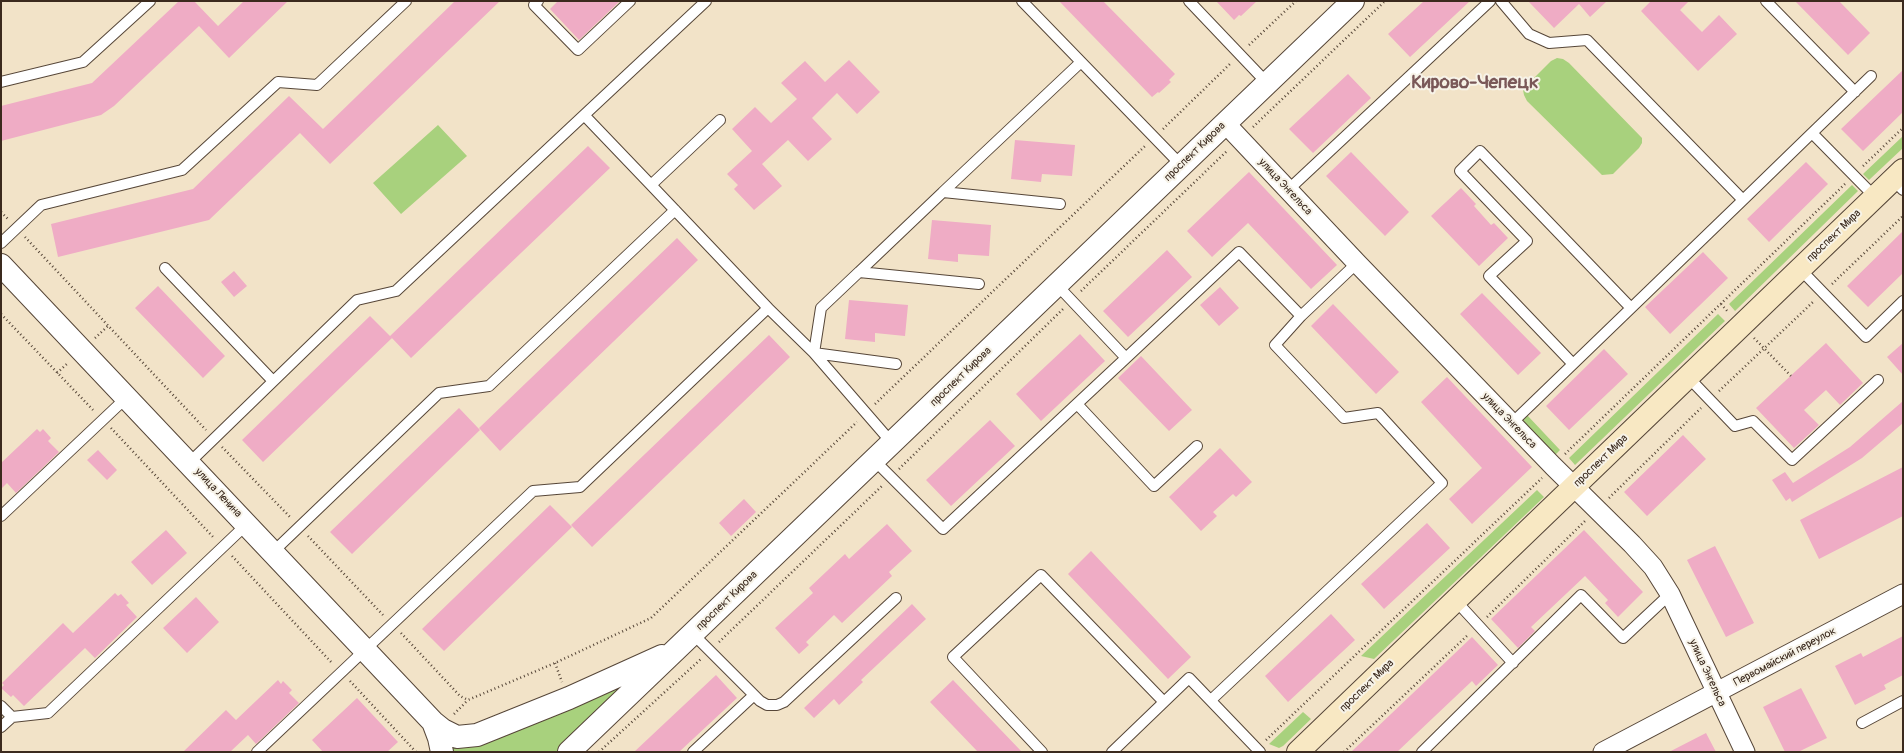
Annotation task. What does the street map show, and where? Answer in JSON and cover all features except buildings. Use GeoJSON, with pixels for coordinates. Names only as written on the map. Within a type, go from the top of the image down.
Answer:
{"type":"FeatureCollection","features":[{"type":"Feature","properties":{"kind":"main road","name":"проспект Мира"},"geometry":{"type":"LineString","coordinates":[[1298,752],[1875,197],[1900,180]]}},
{"type":"Feature","properties":{"kind":"street","name":"проспект Кирова"},"geometry":{"type":"LineString","coordinates":[[569,752],[892,442],[1064,293],[1181,165],[1268,83],[1350,2]]}},
{"type":"Feature","properties":{"kind":"street","name":"улица Энгельса"},"geometry":{"type":"LineString","coordinates":[[1225,123],[1357,263],[1653,567],[1670,594],[1745,752]]}},
{"type":"Feature","properties":{"kind":"street","name":"улица Ленина"},"geometry":{"type":"LineString","coordinates":[[4,273],[189,462],[433,722]]}},
{"type":"Feature","properties":{"kind":"street","name":"Первомайский переулок"},"geometry":{"type":"LineString","coordinates":[[1603,752],[1903,594]]}},
{"type":"Feature","properties":{"kind":"street"},"geometry":{"type":"LineString","coordinates":[[433,722],[457,737],[478,735],[569,698],[677,649]]}},
{"type":"Feature","properties":{"kind":"street"},"geometry":{"type":"LineString","coordinates":[[433,722],[442,752]]}},
{"type":"Feature","properties":{"kind":"lane"},"geometry":{"type":"LineString","coordinates":[[1,82],[83,62],[150,1]]}},
{"type":"Feature","properties":{"kind":"lane"},"geometry":{"type":"LineString","coordinates":[[1,243],[41,205],[182,170],[278,82],[317,86],[406,1]]}},
{"type":"Feature","properties":{"kind":"lane"},"geometry":{"type":"LineString","coordinates":[[538,1],[534,5],[578,50],[630,1]]}},
{"type":"Feature","properties":{"kind":"lane"},"geometry":{"type":"LineString","coordinates":[[189,462],[357,300],[396,291],[706,1]]}},
{"type":"Feature","properties":{"kind":"lane"},"geometry":{"type":"LineString","coordinates":[[1022,1],[1181,165]]}},
{"type":"Feature","properties":{"kind":"lane"},"geometry":{"type":"LineString","coordinates":[[1189,1],[1268,83]]}},
{"type":"Feature","properties":{"kind":"lane"},"geometry":{"type":"LineString","coordinates":[[1288,190],[1490,1]]}},
{"type":"Feature","properties":{"kind":"lane"},"geometry":{"type":"LineString","coordinates":[[1501,1],[1529,34],[1549,42],[1587,40],[1743,200]]}},
{"type":"Feature","properties":{"kind":"lane"},"geometry":{"type":"LineString","coordinates":[[1766,1],[1855,92]]}},
{"type":"Feature","properties":{"kind":"lane"},"geometry":{"type":"LineString","coordinates":[[814,353],[821,308],[1081,62]]}},
{"type":"Feature","properties":{"kind":"lane"},"geometry":{"type":"LineString","coordinates":[[1512,423],[1871,76]]}},
{"type":"Feature","properties":{"kind":"lane"},"geometry":{"type":"LineString","coordinates":[[584,115],[768,308],[814,353],[892,442]]}},
{"type":"Feature","properties":{"kind":"lane"},"geometry":{"type":"LineString","coordinates":[[651,184],[720,120]]}},
{"type":"Feature","properties":{"kind":"lane"},"geometry":{"type":"LineString","coordinates":[[1812,133],[1875,197]]}},
{"type":"Feature","properties":{"kind":"lane"},"geometry":{"type":"LineString","coordinates":[[1573,364],[1489,276],[1527,241],[1460,171],[1480,151],[1631,308]]}},
{"type":"Feature","properties":{"kind":"lane"},"geometry":{"type":"LineString","coordinates":[[943,192],[1060,204]]}},
{"type":"Feature","properties":{"kind":"lane"},"geometry":{"type":"LineString","coordinates":[[273,552],[439,393],[489,386],[675,210]]}},
{"type":"Feature","properties":{"kind":"lane"},"geometry":{"type":"LineString","coordinates":[[874,460],[943,530],[1239,252],[1301,316]]}},
{"type":"Feature","properties":{"kind":"lane"},"geometry":{"type":"LineString","coordinates":[[1212,700],[1442,483],[1378,413],[1344,418],[1275,346],[1301,316],[1357,263]]}},
{"type":"Feature","properties":{"kind":"lane"},"geometry":{"type":"LineString","coordinates":[[165,268],[274,381]]}},
{"type":"Feature","properties":{"kind":"lane"},"geometry":{"type":"LineString","coordinates":[[1800,269],[1866,337],[1903,301]]}},
{"type":"Feature","properties":{"kind":"lane"},"geometry":{"type":"LineString","coordinates":[[859,272],[979,284]]}},
{"type":"Feature","properties":{"kind":"lane"},"geometry":{"type":"LineString","coordinates":[[1064,293],[1126,358]]}},
{"type":"Feature","properties":{"kind":"lane"},"geometry":{"type":"LineString","coordinates":[[257,752],[533,491],[580,487],[768,308]]}},
{"type":"Feature","properties":{"kind":"lane"},"geometry":{"type":"LineString","coordinates":[[814,353],[896,364]]}},
{"type":"Feature","properties":{"kind":"lane"},"geometry":{"type":"LineString","coordinates":[[1688,377],[1735,426],[1753,421],[1792,460],[1878,380]]}},
{"type":"Feature","properties":{"kind":"lane"},"geometry":{"type":"LineString","coordinates":[[1,516],[126,398]]}},
{"type":"Feature","properties":{"kind":"lane"},"geometry":{"type":"LineString","coordinates":[[1076,404],[1154,486],[1197,446]]}},
{"type":"Feature","properties":{"kind":"lane"},"geometry":{"type":"LineString","coordinates":[[1,728],[12,717],[48,713],[224,548],[247,524]]}},
{"type":"Feature","properties":{"kind":"lane"},"geometry":{"type":"LineString","coordinates":[[1042,752],[953,657],[1041,575],[1164,702]]}},
{"type":"Feature","properties":{"kind":"lane"},"geometry":{"type":"LineString","coordinates":[[1422,752],[1581,595],[1623,638],[1670,594]]}},
{"type":"Feature","properties":{"kind":"lane"},"geometry":{"type":"LineString","coordinates":[[693,634],[760,702],[767,705],[777,705],[784,702],[896,598]]}},
{"type":"Feature","properties":{"kind":"lane"},"geometry":{"type":"LineString","coordinates":[[1456,600],[1513,663]]}},
{"type":"Feature","properties":{"kind":"lane"},"geometry":{"type":"LineString","coordinates":[[1112,752],[1190,678],[1258,750]]}},
{"type":"Feature","properties":{"kind":"lane"},"geometry":{"type":"LineString","coordinates":[[693,752],[754,695]]}},
{"type":"Feature","properties":{"kind":"lane"},"geometry":{"type":"LineString","coordinates":[[1862,723],[1903,701]]}},
{"type":"Feature","properties":{"kind":"lane"},"geometry":{"type":"LineString","coordinates":[[1,706],[12,717]]}},
{"type":"Feature","properties":{"kind":"path"},"geometry":{"type":"LineString","coordinates":[[599,752],[710,651],[891,477],[1064,293],[1240,139],[1385,1]]}},
{"type":"Feature","properties":{"kind":"path"},"geometry":{"type":"LineString","coordinates":[[1258,750],[1903,128]]}},
{"type":"Feature","properties":{"kind":"path"},"geometry":{"type":"LineString","coordinates":[[1344,752],[1903,216]]}},
{"type":"Feature","properties":{"kind":"path"},"geometry":{"type":"LineString","coordinates":[[1,314],[416,752]]}},
{"type":"Feature","properties":{"kind":"path"},"geometry":{"type":"LineString","coordinates":[[92,341],[108,326]]}},
{"type":"Feature","properties":{"kind":"path"},"geometry":{"type":"LineString","coordinates":[[556,663],[564,686]]}},
{"type":"Feature","properties":{"kind":"green space"},"geometry":{"type":"Polygon","coordinates":[[[1557,58],[1563,59],[1569,63],[1642,138],[1642,143],[1639,148],[1613,174],[1602,175],[1527,101],[1524,95],[1523,90],[1527,85],[1551,61],[1557,58]]]}},
{"type":"Feature","properties":{"kind":"green space"},"geometry":{"type":"Polygon","coordinates":[[[438,125],[467,156],[401,214],[373,183],[438,125]]]}},
{"type":"Feature","properties":{"kind":"green space"},"geometry":{"type":"Polygon","coordinates":[[[1903,136],[1903,148],[1869,180],[1863,174],[1903,136]]]}},
{"type":"Feature","properties":{"kind":"green space"},"geometry":{"type":"Polygon","coordinates":[[[1852,185],[1858,191],[1735,311],[1729,304],[1852,185]]]}},
{"type":"Feature","properties":{"kind":"green space"},"geometry":{"type":"Polygon","coordinates":[[[1718,314],[1725,321],[1575,465],[1569,458],[1718,314]]]}},
{"type":"Feature","properties":{"kind":"green space"},"geometry":{"type":"Polygon","coordinates":[[[1527,415],[1560,450],[1554,456],[1525,425],[1523,421],[1527,415]]]}},
{"type":"Feature","properties":{"kind":"green space"},"geometry":{"type":"Polygon","coordinates":[[[1537,490],[1544,497],[1374,659],[1361,656],[1537,490]]]}},
{"type":"Feature","properties":{"kind":"green space"},"geometry":{"type":"Polygon","coordinates":[[[677,649],[568,752],[442,752],[457,737],[677,649]]]}},
{"type":"Feature","properties":{"kind":"green space"},"geometry":{"type":"Polygon","coordinates":[[[1303,712],[1311,719],[1283,746],[1279,748],[1269,744],[1303,712]]]}},
{"type":"Feature","properties":{"kind":"district","name":"Кирово-Чепецк"},"geometry":{"type":"Point","coordinates":[1475,83]}}]}
